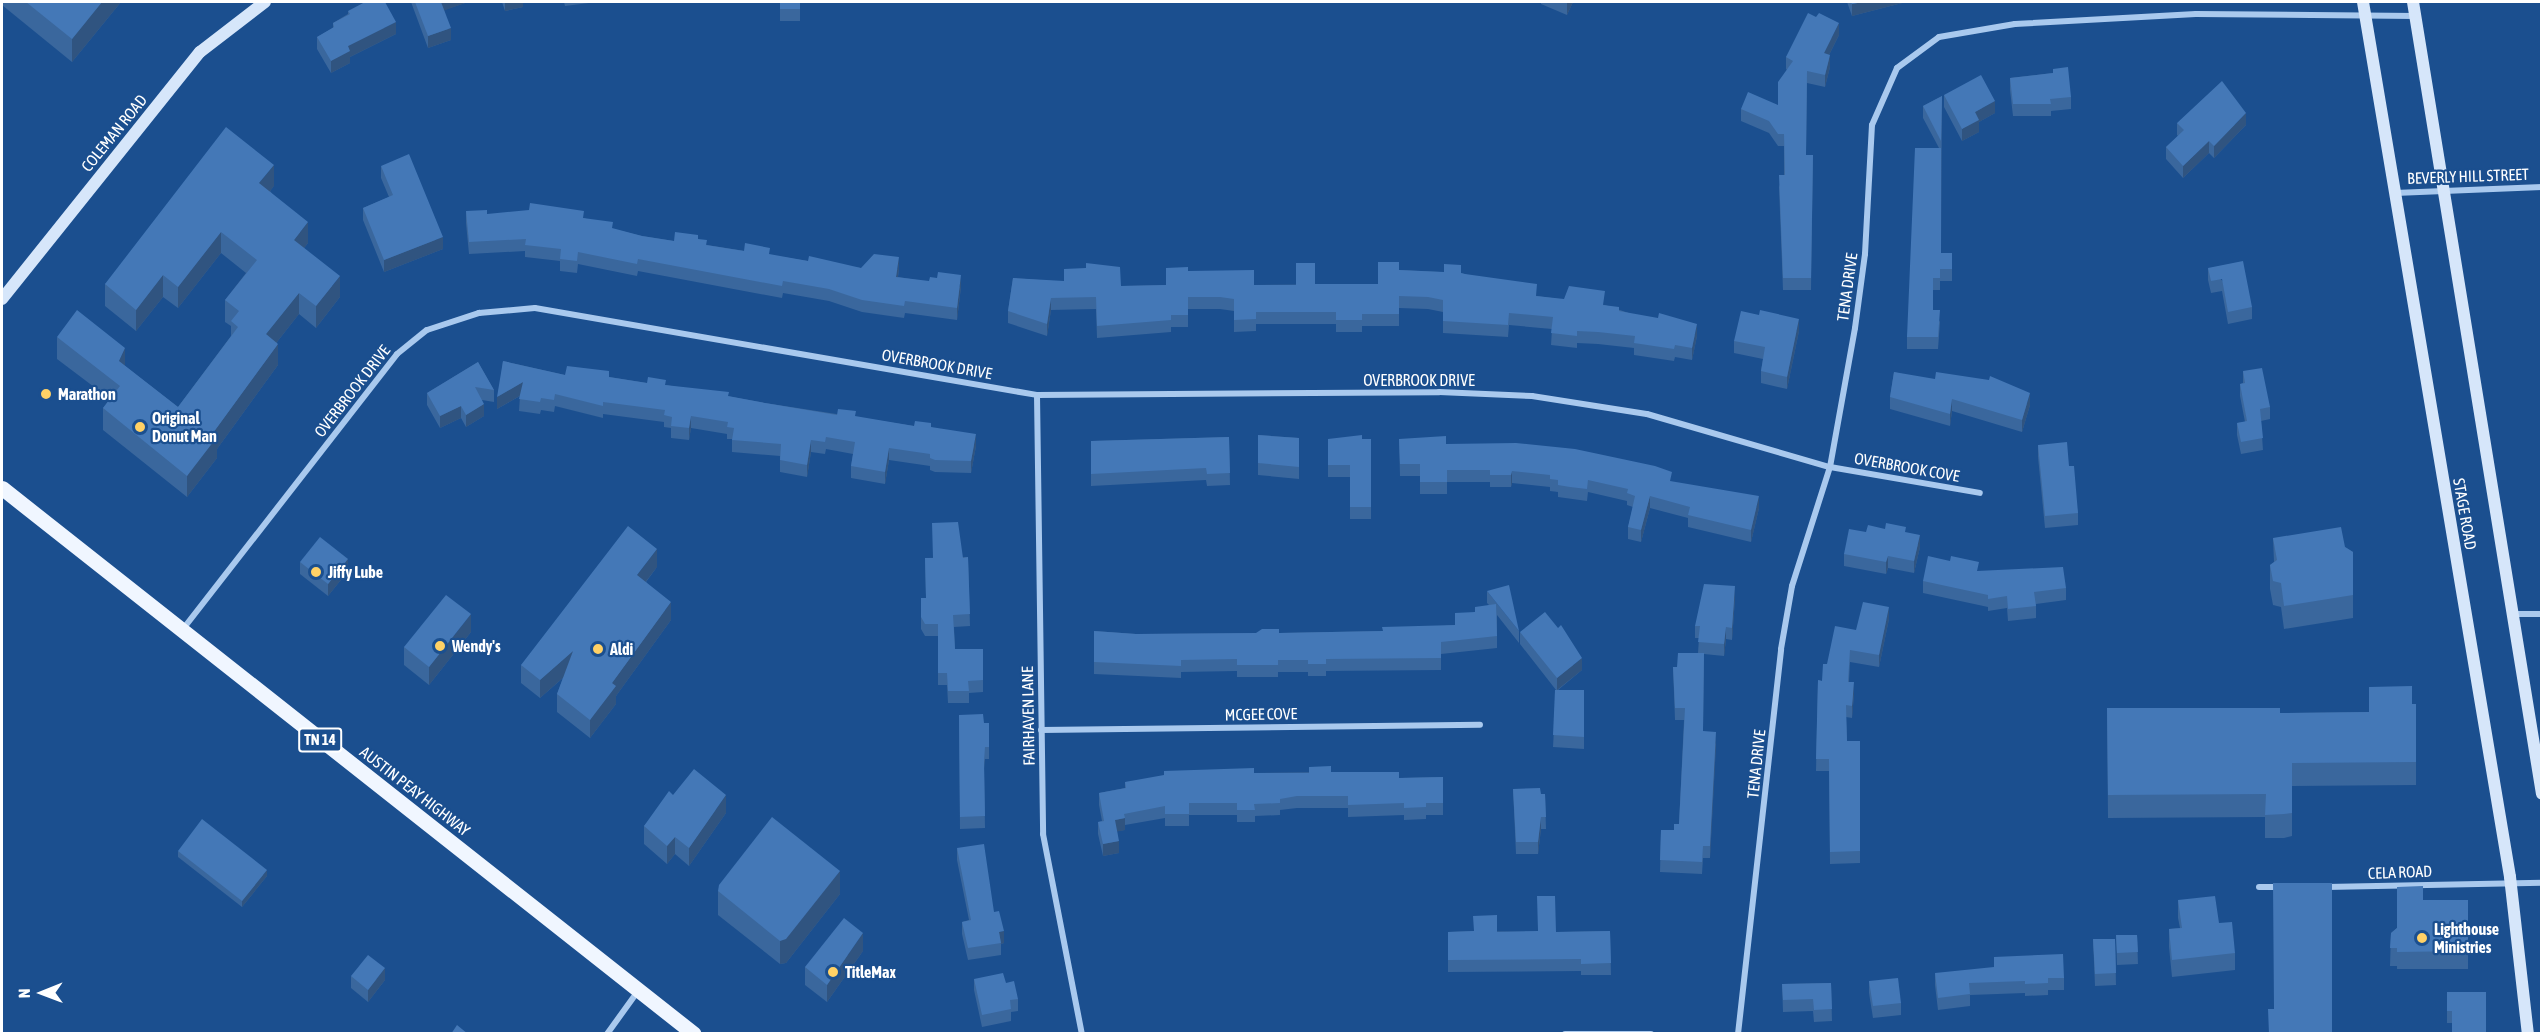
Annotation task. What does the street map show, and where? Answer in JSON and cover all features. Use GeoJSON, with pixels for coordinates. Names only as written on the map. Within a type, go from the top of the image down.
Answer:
{"type":"FeatureCollection","features":[{"type":"Feature","properties":{"kind":"main road","name":"COLEMAN ROAD"},"geometry":{"type":"LineString","coordinates":[[2,299],[200,52],[265,2]]}},
{"type":"Feature","properties":{"kind":"main road","name":"STAGE ROAD"},"geometry":{"type":"LineString","coordinates":[[2363,2],[2511,882],[2528,1034]]}},
{"type":"Feature","properties":{"kind":"main road","name":"STAGE ROAD"},"geometry":{"type":"LineString","coordinates":[[2412,2],[2541,794]]}},
{"type":"Feature","properties":{"kind":"main road","name":"AUSTIN PEAY HIGHWAY"},"geometry":{"type":"LineString","coordinates":[[2,488],[694,1034]]}},
{"type":"Feature","properties":{"kind":"street","name":"TENA DRIVE"},"geometry":{"type":"LineString","coordinates":[[1738,1034],[1781,649],[1792,586],[1830,467],[1865,254],[1872,125],[1897,68],[1939,38],[2015,24],[2196,14],[2415,16]]}},
{"type":"Feature","properties":{"kind":"street","name":"BEVERLY HILL STREET"},"geometry":{"type":"LineString","coordinates":[[2395,193],[2444,189],[2541,188]]}},
{"type":"Feature","properties":{"kind":"street","name":"OVERBROOK DRIVE"},"geometry":{"type":"LineString","coordinates":[[182,631],[397,354],[427,330],[479,313],[535,308],[1037,395],[1439,392],[1532,396],[1647,414],[1830,467]]}},
{"type":"Feature","properties":{"kind":"street","name":"FAIRHAVEN LANE"},"geometry":{"type":"LineString","coordinates":[[1037,395],[1043,834],[1082,1034]]}},
{"type":"Feature","properties":{"kind":"street","name":"OVERBROOK COVE"},"geometry":{"type":"LineString","coordinates":[[1830,467],[1980,493]]}},
{"type":"Feature","properties":{"kind":"street"},"geometry":{"type":"LineString","coordinates":[[2512,614],[2541,614]]}},
{"type":"Feature","properties":{"kind":"street","name":"MCGEE COVE"},"geometry":{"type":"LineString","coordinates":[[1041,730],[1480,725]]}},
{"type":"Feature","properties":{"kind":"street","name":"CELA ROAD"},"geometry":{"type":"LineString","coordinates":[[2313,887],[2541,883]]}},
{"type":"Feature","properties":{"kind":"street"},"geometry":{"type":"LineString","coordinates":[[2259,887],[2292,887]]}},
{"type":"Feature","properties":{"kind":"street"},"geometry":{"type":"LineString","coordinates":[[607,1034],[639,990]]}},
{"type":"Feature","properties":{"kind":"street"},"geometry":{"type":"LineString","coordinates":[[1565,1034],[1651,1034]]}},
{"type":"Feature","properties":{"kind":"building"},"geometry":{"type":"Polygon","coordinates":[[[26,2],[102,2],[72,39],[26,2]]]}},
{"type":"Feature","properties":{"kind":"building"},"geometry":{"type":"Polygon","coordinates":[[[365,2],[385,2],[396,22],[348,46],[350,51],[331,61],[317,37],[334,27],[333,23],[350,14],[348,11],[365,2]]]}},
{"type":"Feature","properties":{"kind":"building"},"geometry":{"type":"Polygon","coordinates":[[[415,2],[441,2],[451,28],[428,36],[415,2]]]}},
{"type":"Feature","properties":{"kind":"building"},"geometry":{"type":"Polygon","coordinates":[[[780,2],[800,2],[800,9],[780,9],[780,2]]]}},
{"type":"Feature","properties":{"kind":"building"},"geometry":{"type":"Polygon","coordinates":[[[1808,13],[1816,17],[1819,13],[1839,23],[1824,53],[1830,55],[1825,75],[1807,71],[1806,155],[1813,155],[1811,278],[1783,278],[1779,175],[1785,175],[1784,134],[1778,134],[1769,121],[1741,109],[1748,92],[1778,105],[1778,82],[1793,61],[1786,57],[1808,13]]]}},
{"type":"Feature","properties":{"kind":"building"},"geometry":{"type":"Polygon","coordinates":[[[2068,67],[2071,97],[2050,99],[2051,104],[2013,104],[2010,78],[2053,73],[2053,69],[2068,67]]]}},
{"type":"Feature","properties":{"kind":"building"},"geometry":{"type":"Polygon","coordinates":[[[1981,75],[1995,101],[1975,112],[1979,120],[1962,129],[1944,95],[1981,75]]]}},
{"type":"Feature","properties":{"kind":"building"},"geometry":{"type":"Polygon","coordinates":[[[2222,81],[2246,113],[2214,146],[2209,141],[2183,166],[2166,147],[2184,130],[2177,123],[2222,81]]]}},
{"type":"Feature","properties":{"kind":"building"},"geometry":{"type":"Polygon","coordinates":[[[1942,96],[1941,141],[1923,106],[1942,96]]]}},
{"type":"Feature","properties":{"kind":"building"},"geometry":{"type":"Polygon","coordinates":[[[226,127],[274,165],[259,183],[308,222],[294,240],[340,276],[316,306],[299,293],[266,334],[278,344],[213,433],[217,437],[187,476],[103,408],[120,386],[57,337],[77,310],[125,348],[119,361],[178,407],[238,327],[231,321],[239,311],[225,300],[257,260],[221,232],[178,287],[163,275],[136,310],[105,284],[226,127]]]}},
{"type":"Feature","properties":{"kind":"building"},"geometry":{"type":"Polygon","coordinates":[[[1915,148],[1941,148],[1941,253],[1952,253],[1952,269],[1940,269],[1940,278],[1933,278],[1933,310],[1940,310],[1938,337],[1907,337],[1915,148]]]}},
{"type":"Feature","properties":{"kind":"building"},"geometry":{"type":"Polygon","coordinates":[[[409,154],[443,237],[384,260],[363,208],[393,195],[381,166],[409,154]]]}},
{"type":"Feature","properties":{"kind":"building"},"geometry":{"type":"Polygon","coordinates":[[[530,203],[584,211],[583,218],[613,222],[612,228],[642,236],[674,241],[675,232],[698,235],[698,239],[707,240],[706,245],[744,251],[745,243],[770,248],[769,254],[808,261],[809,256],[861,268],[874,254],[899,257],[896,277],[929,281],[930,277],[937,278],[938,272],[961,275],[957,308],[905,301],[904,306],[862,300],[829,289],[783,281],[782,286],[638,259],[637,264],[578,252],[577,261],[560,259],[561,249],[525,245],[526,239],[469,242],[466,211],[487,210],[487,214],[529,210],[530,203]]]}},
{"type":"Feature","properties":{"kind":"building"},"geometry":{"type":"Polygon","coordinates":[[[2243,261],[2252,307],[2228,312],[2222,279],[2211,281],[2208,268],[2243,261]]]}},
{"type":"Feature","properties":{"kind":"building"},"geometry":{"type":"Polygon","coordinates":[[[1378,262],[1399,262],[1399,270],[1444,272],[1444,264],[1461,265],[1461,273],[1465,274],[1537,284],[1536,296],[1564,299],[1569,286],[1605,291],[1603,305],[1619,307],[1619,311],[1658,318],[1659,313],[1697,324],[1692,348],[1675,345],[1674,349],[1634,343],[1635,336],[1598,332],[1577,331],[1577,336],[1551,333],[1553,317],[1509,313],[1508,325],[1443,321],[1443,300],[1428,297],[1399,296],[1399,314],[1362,314],[1362,320],[1336,320],[1336,312],[1256,312],[1256,319],[1234,320],[1234,299],[1220,297],[1188,297],[1188,315],[1171,315],[1171,320],[1097,326],[1096,297],[1051,298],[1047,324],[1008,311],[1013,278],[1064,281],[1064,269],[1086,268],[1086,263],[1120,267],[1121,286],[1166,285],[1166,268],[1188,267],[1188,271],[1254,270],[1254,285],[1296,285],[1296,263],[1315,263],[1315,284],[1378,284],[1378,262]]]}},
{"type":"Feature","properties":{"kind":"building"},"geometry":{"type":"Polygon","coordinates":[[[1760,310],[1799,319],[1787,377],[1761,371],[1765,347],[1734,341],[1741,311],[1759,315],[1760,310]]]}},
{"type":"Feature","properties":{"kind":"building"},"geometry":{"type":"Polygon","coordinates":[[[503,361],[565,375],[567,366],[609,371],[609,377],[647,383],[648,377],[666,380],[665,385],[729,392],[728,396],[765,403],[837,415],[838,409],[856,411],[855,416],[914,426],[915,421],[931,423],[931,427],[976,434],[971,461],[935,460],[930,458],[930,454],[889,448],[885,472],[851,466],[855,442],[826,437],[825,442],[811,440],[807,465],[780,460],[781,444],[732,440],[734,428],[727,427],[728,422],[691,416],[689,428],[671,426],[672,417],[664,415],[665,410],[603,402],[603,406],[555,394],[554,400],[541,398],[540,402],[519,399],[523,382],[497,397],[503,361]]]}},
{"type":"Feature","properties":{"kind":"building"},"geometry":{"type":"Polygon","coordinates":[[[478,362],[494,390],[475,387],[484,404],[466,415],[461,406],[440,416],[427,393],[478,362]]]}},
{"type":"Feature","properties":{"kind":"building"},"geometry":{"type":"Polygon","coordinates":[[[2262,368],[2270,407],[2260,409],[2263,438],[2241,442],[2237,423],[2247,421],[2240,384],[2245,383],[2243,371],[2262,368]]]}},
{"type":"Feature","properties":{"kind":"building"},"geometry":{"type":"Polygon","coordinates":[[[1894,372],[1935,379],[1936,372],[1989,380],[1990,376],[2030,393],[2022,420],[1952,399],[1950,414],[1890,397],[1894,372]]]}},
{"type":"Feature","properties":{"kind":"building"},"geometry":{"type":"Polygon","coordinates":[[[1258,435],[1299,438],[1299,467],[1258,463],[1258,435]]]}},
{"type":"Feature","properties":{"kind":"building"},"geometry":{"type":"Polygon","coordinates":[[[1362,435],[1362,439],[1371,439],[1371,507],[1350,507],[1350,465],[1328,465],[1328,439],[1362,435]]]}},
{"type":"Feature","properties":{"kind":"building"},"geometry":{"type":"Polygon","coordinates":[[[1446,436],[1446,444],[1516,443],[1575,449],[1655,466],[1672,472],[1670,481],[1759,496],[1751,530],[1688,515],[1690,507],[1650,496],[1641,530],[1628,527],[1635,496],[1627,493],[1628,489],[1588,480],[1587,489],[1570,487],[1558,485],[1558,480],[1550,479],[1550,475],[1512,471],[1511,475],[1490,475],[1490,470],[1447,470],[1447,482],[1420,482],[1420,464],[1400,464],[1399,439],[1446,436]]]}},
{"type":"Feature","properties":{"kind":"building"},"geometry":{"type":"Polygon","coordinates":[[[1229,437],[1230,473],[1207,474],[1206,468],[1091,474],[1091,441],[1229,437]]]}},
{"type":"Feature","properties":{"kind":"building"},"geometry":{"type":"Polygon","coordinates":[[[2067,442],[2069,466],[2074,466],[2078,513],[2045,516],[2038,445],[2067,442]]]}},
{"type":"Feature","properties":{"kind":"building"},"geometry":{"type":"Polygon","coordinates":[[[958,522],[963,558],[968,557],[970,614],[953,615],[955,649],[983,649],[983,680],[968,681],[969,691],[948,691],[947,673],[938,673],[938,624],[925,624],[921,617],[921,598],[926,598],[925,558],[933,558],[932,523],[958,522]]]}},
{"type":"Feature","properties":{"kind":"building"},"geometry":{"type":"Polygon","coordinates":[[[1886,523],[1906,527],[1905,532],[1920,535],[1914,561],[1888,556],[1886,562],[1844,554],[1849,529],[1866,532],[1868,525],[1885,529],[1886,523]]]}},
{"type":"Feature","properties":{"kind":"building","name":"Aldi"},"geometry":{"type":"Polygon","coordinates":[[[628,526],[657,549],[637,575],[671,602],[612,683],[616,686],[590,720],[557,694],[573,651],[540,680],[521,665],[628,526]]]}},
{"type":"Feature","properties":{"kind":"building"},"geometry":{"type":"Polygon","coordinates":[[[2341,527],[2345,547],[2353,552],[2353,595],[2284,606],[2281,583],[2273,581],[2270,565],[2277,560],[2273,538],[2341,527]]]}},
{"type":"Feature","properties":{"kind":"building"},"geometry":{"type":"Polygon","coordinates":[[[320,537],[348,559],[328,584],[300,562],[320,537]]]}},
{"type":"Feature","properties":{"kind":"building"},"geometry":{"type":"Polygon","coordinates":[[[1928,556],[1950,561],[1951,556],[1979,562],[1977,571],[2063,567],[2066,588],[2034,592],[2036,606],[2008,609],[2007,596],[1988,599],[1988,595],[1923,581],[1928,556]]]}},
{"type":"Feature","properties":{"kind":"building"},"geometry":{"type":"Polygon","coordinates":[[[1704,584],[1735,586],[1732,628],[1726,627],[1724,644],[1698,642],[1700,626],[1695,626],[1704,584]]]}},
{"type":"Feature","properties":{"kind":"building"},"geometry":{"type":"Polygon","coordinates":[[[1509,585],[1519,631],[1487,591],[1509,585]]]}},
{"type":"Feature","properties":{"kind":"building"},"geometry":{"type":"Polygon","coordinates":[[[446,595],[471,614],[429,667],[404,647],[446,595]]]}},
{"type":"Feature","properties":{"kind":"building"},"geometry":{"type":"Polygon","coordinates":[[[1863,602],[1889,607],[1879,655],[1850,650],[1848,682],[1854,682],[1852,706],[1846,705],[1847,741],[1860,741],[1860,851],[1830,852],[1829,759],[1816,759],[1818,680],[1822,681],[1823,664],[1827,664],[1835,626],[1856,630],[1863,602]]]}},
{"type":"Feature","properties":{"kind":"building"},"geometry":{"type":"Polygon","coordinates":[[[1496,604],[1497,636],[1441,642],[1441,658],[1326,659],[1326,664],[1308,664],[1308,660],[1278,660],[1278,665],[1237,665],[1237,659],[1181,660],[1181,666],[1094,662],[1094,631],[1136,634],[1256,633],[1262,629],[1279,629],[1279,633],[1383,631],[1382,627],[1455,625],[1455,613],[1475,612],[1475,607],[1496,604]]]}},
{"type":"Feature","properties":{"kind":"building"},"geometry":{"type":"Polygon","coordinates":[[[1545,612],[1558,628],[1561,625],[1582,658],[1557,678],[1520,632],[1545,612]]]}},
{"type":"Feature","properties":{"kind":"building"},"geometry":{"type":"Polygon","coordinates":[[[1678,653],[1704,653],[1703,731],[1716,732],[1710,846],[1703,846],[1702,862],[1660,860],[1661,830],[1674,830],[1674,824],[1679,824],[1685,708],[1675,708],[1673,667],[1677,667],[1678,653]]]}},
{"type":"Feature","properties":{"kind":"building"},"geometry":{"type":"Polygon","coordinates":[[[2412,686],[2412,704],[2416,704],[2416,762],[2292,763],[2292,813],[2265,815],[2266,794],[2108,795],[2107,708],[2280,708],[2280,713],[2369,712],[2369,687],[2412,686]]]}},
{"type":"Feature","properties":{"kind":"building"},"geometry":{"type":"Polygon","coordinates":[[[1555,690],[1584,690],[1584,737],[1553,735],[1555,690]]]}},
{"type":"Feature","properties":{"kind":"building"},"geometry":{"type":"Polygon","coordinates":[[[983,714],[984,723],[989,723],[989,747],[985,747],[984,761],[985,816],[960,817],[959,715],[983,714]]]}},
{"type":"Feature","properties":{"kind":"building"},"geometry":{"type":"Polygon","coordinates":[[[1331,766],[1331,772],[1399,772],[1399,778],[1443,777],[1443,803],[1426,803],[1426,807],[1404,808],[1404,803],[1348,805],[1348,796],[1297,796],[1280,799],[1280,803],[1254,804],[1255,810],[1237,810],[1237,803],[1189,803],[1189,814],[1165,814],[1165,806],[1124,814],[1125,818],[1115,820],[1119,841],[1103,844],[1098,822],[1104,821],[1099,793],[1126,788],[1125,782],[1164,775],[1164,771],[1254,768],[1254,773],[1309,773],[1309,767],[1331,766]]]}},
{"type":"Feature","properties":{"kind":"building"},"geometry":{"type":"Polygon","coordinates":[[[694,769],[726,795],[689,848],[675,837],[667,846],[644,826],[669,791],[673,795],[694,769]]]}},
{"type":"Feature","properties":{"kind":"building"},"geometry":{"type":"Polygon","coordinates":[[[1540,788],[1541,794],[1545,794],[1546,817],[1541,817],[1538,842],[1516,842],[1513,789],[1540,788]]]}},
{"type":"Feature","properties":{"kind":"building"},"geometry":{"type":"Polygon","coordinates":[[[772,817],[840,871],[786,939],[780,941],[718,891],[719,885],[772,817]]]}},
{"type":"Feature","properties":{"kind":"building"},"geometry":{"type":"Polygon","coordinates":[[[202,819],[267,870],[242,901],[178,851],[202,819]]]}},
{"type":"Feature","properties":{"kind":"building"},"geometry":{"type":"Polygon","coordinates":[[[984,844],[994,912],[999,911],[1004,931],[999,932],[1001,943],[968,948],[962,922],[971,920],[957,848],[984,844]]]}},
{"type":"Feature","properties":{"kind":"building"},"geometry":{"type":"Polygon","coordinates":[[[2273,883],[2332,883],[2332,1034],[2269,1034],[2268,1009],[2274,1009],[2273,883]]]}},
{"type":"Feature","properties":{"kind":"building"},"geometry":{"type":"Polygon","coordinates":[[[2423,886],[2423,900],[2468,900],[2468,951],[2397,952],[2397,948],[2390,948],[2391,933],[2397,928],[2397,887],[2423,886]]]}},
{"type":"Feature","properties":{"kind":"building"},"geometry":{"type":"Polygon","coordinates":[[[1537,896],[1555,896],[1556,932],[1610,931],[1611,963],[1581,964],[1581,959],[1448,960],[1448,932],[1474,931],[1473,916],[1497,915],[1497,932],[1538,931],[1537,896]]]}},
{"type":"Feature","properties":{"kind":"building"},"geometry":{"type":"Polygon","coordinates":[[[2215,896],[2219,923],[2232,922],[2235,953],[2172,960],[2169,929],[2182,928],[2178,900],[2215,896]]]}},
{"type":"Feature","properties":{"kind":"building"},"geometry":{"type":"Polygon","coordinates":[[[844,918],[863,933],[827,985],[805,967],[844,918]]]}},
{"type":"Feature","properties":{"kind":"building"},"geometry":{"type":"Polygon","coordinates":[[[2116,935],[2137,935],[2138,952],[2117,953],[2116,935]]]}},
{"type":"Feature","properties":{"kind":"building"},"geometry":{"type":"Polygon","coordinates":[[[2093,939],[2115,939],[2116,973],[2095,974],[2093,939]]]}},
{"type":"Feature","properties":{"kind":"building"},"geometry":{"type":"Polygon","coordinates":[[[2063,954],[2064,978],[2048,978],[2048,983],[2025,984],[2025,981],[1969,983],[1970,994],[1938,998],[1935,973],[1994,967],[1994,957],[2063,954]]]}},
{"type":"Feature","properties":{"kind":"building"},"geometry":{"type":"Polygon","coordinates":[[[368,955],[385,968],[368,990],[351,976],[368,955]]]}},
{"type":"Feature","properties":{"kind":"building"},"geometry":{"type":"Polygon","coordinates":[[[1003,973],[1006,983],[1014,981],[1018,999],[1010,1000],[1011,1009],[982,1015],[974,979],[1003,973]]]}},
{"type":"Feature","properties":{"kind":"building"},"geometry":{"type":"Polygon","coordinates":[[[1898,978],[1901,1003],[1873,1006],[1869,981],[1898,978]]]}},
{"type":"Feature","properties":{"kind":"building"},"geometry":{"type":"Polygon","coordinates":[[[1831,983],[1832,1009],[1814,1010],[1813,999],[1783,1000],[1782,984],[1831,983]]]}},
{"type":"Feature","properties":{"kind":"building"},"geometry":{"type":"Polygon","coordinates":[[[2447,992],[2486,992],[2486,1034],[2452,1034],[2452,1011],[2447,1011],[2447,992]]]}},
{"type":"Feature","properties":{"kind":"building"},"geometry":{"type":"Polygon","coordinates":[[[457,1025],[468,1034],[451,1034],[457,1025]]]}},
{"type":"Feature","properties":{"kind":"place","name":"Marathon"},"geometry":{"type":"Point","coordinates":[46,394]}},
{"type":"Feature","properties":{"kind":"place","name":"Original Donut Man"},"geometry":{"type":"Point","coordinates":[140,427]}},
{"type":"Feature","properties":{"kind":"place","name":"Jiffy Lube"},"geometry":{"type":"Point","coordinates":[316,572]}},
{"type":"Feature","properties":{"kind":"place","name":"Wendy's"},"geometry":{"type":"Point","coordinates":[440,646]}},
{"type":"Feature","properties":{"kind":"place","name":"Aldi"},"geometry":{"type":"Point","coordinates":[598,649]}},
{"type":"Feature","properties":{"kind":"place","name":"Lighthouse Ministries"},"geometry":{"type":"Point","coordinates":[2422,938]}},
{"type":"Feature","properties":{"kind":"place","name":"TitleMax"},"geometry":{"type":"Point","coordinates":[833,972]}}]}
